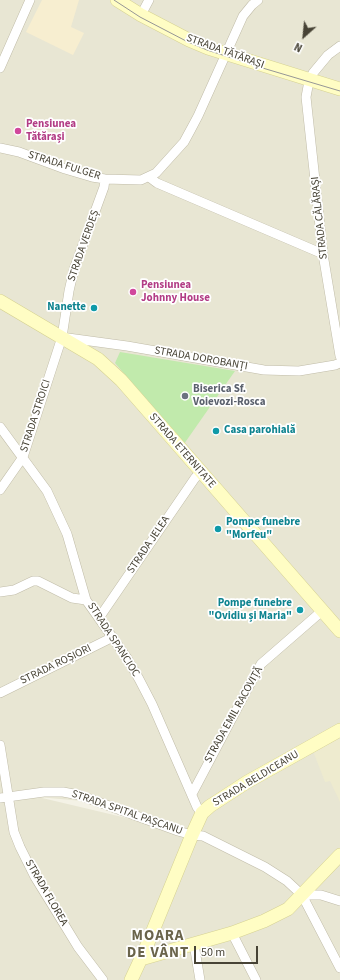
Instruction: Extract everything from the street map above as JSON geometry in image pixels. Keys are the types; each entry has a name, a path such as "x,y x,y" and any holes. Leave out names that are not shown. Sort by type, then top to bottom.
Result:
{"street":[{"path":"0,68 30,0"},
{"name":"STRADA TĂTĂRAȘI","path":"117,0 141,15 189,40 226,54 340,89"},
{"path":"141,15 149,0"},
{"path":"258,0 243,16 198,116 184,142 156,173 149,177 157,183 323,254"},
{"path":"309,80 321,62 340,46"},
{"name":"STRADA CĂLĂRAȘI","path":"309,80 306,98 323,254 340,356"},
{"name":"STRADA FULGER","path":"0,148 19,152 92,177 105,179 141,180 149,177"},
{"name":"STRADA VERDEȘ","path":"62,337 74,269 104,187 105,179"},
{"name":"STRADA ETERNITATE","path":"0,301 98,359 121,380 340,631"},
{"name":"STRADA DOROBANȚI","path":"62,337 127,346 264,370 299,371 340,363"},
{"name":"STRADA STROICI","path":"0,490 23,457 62,337"},
{"name":"STRADA SPANCIOC","path":"0,427 47,491 57,511 72,549 86,600 127,658 152,704 197,807 202,813"},
{"name":"STRADA JELEA","path":"99,618 200,472"},
{"path":"0,592 14,590 33,581 38,581 72,598 86,600"},
{"name":"STRADA EMIL RACOVIȚĂ","path":"192,794 258,669 322,611"},
{"name":"STRADA ROȘIORI","path":"0,693 113,637"},
{"name":"STRADA BELDICEANU","path":"131,980 202,813 210,806 247,782 340,730"},
{"name":"STRADA FLOREA","path":"0,745 4,798 14,832 35,877 78,946 103,980"},
{"name":"STRADA SPITAL PAȘCANU","path":"4,798 44,792 63,792 79,795 178,832 190,839 203,836 265,867 287,881 302,895 340,968"},
{"path":"141,959 232,934 288,910 340,855"},
{"path":"302,895 321,895 340,901"},
{"path":"232,934 256,980"},
{"path":"194,944 200,980"}],"shaded area":[{"path":"0,0 340,0 340,980 0,980","holes":["38,797 83,801 173,829"]},
{"path":"42,0 79,0 71,27 84,33 73,55 26,32"},
{"path":"340,737 340,802 330,781 325,782 313,751"}],"green space":[{"path":"120,352 235,371 184,444 115,363"}],"tram line":[{"path":"114,0 140,17 188,42 207,50 340,91"}],"place":[{"name":"Pensiunea Tătărași","path":"18,131"},
{"name":"Pensiunea Johnny House","path":"133,292"},
{"name":"Nanette","path":"94,308"},
{"name":"Biserica Sf. Voievozi-Rosca","path":"185,396"},
{"name":"Casa parohială","path":"216,431"},
{"name":"Pompe funebre \"Morfeu\"","path":"218,529"},
{"name":"Pompe funebre \"Ovidiu și Maria\"","path":"300,610"}],"district":[{"name":"MOARA DE VÂNT","path":"158,946"}]}
